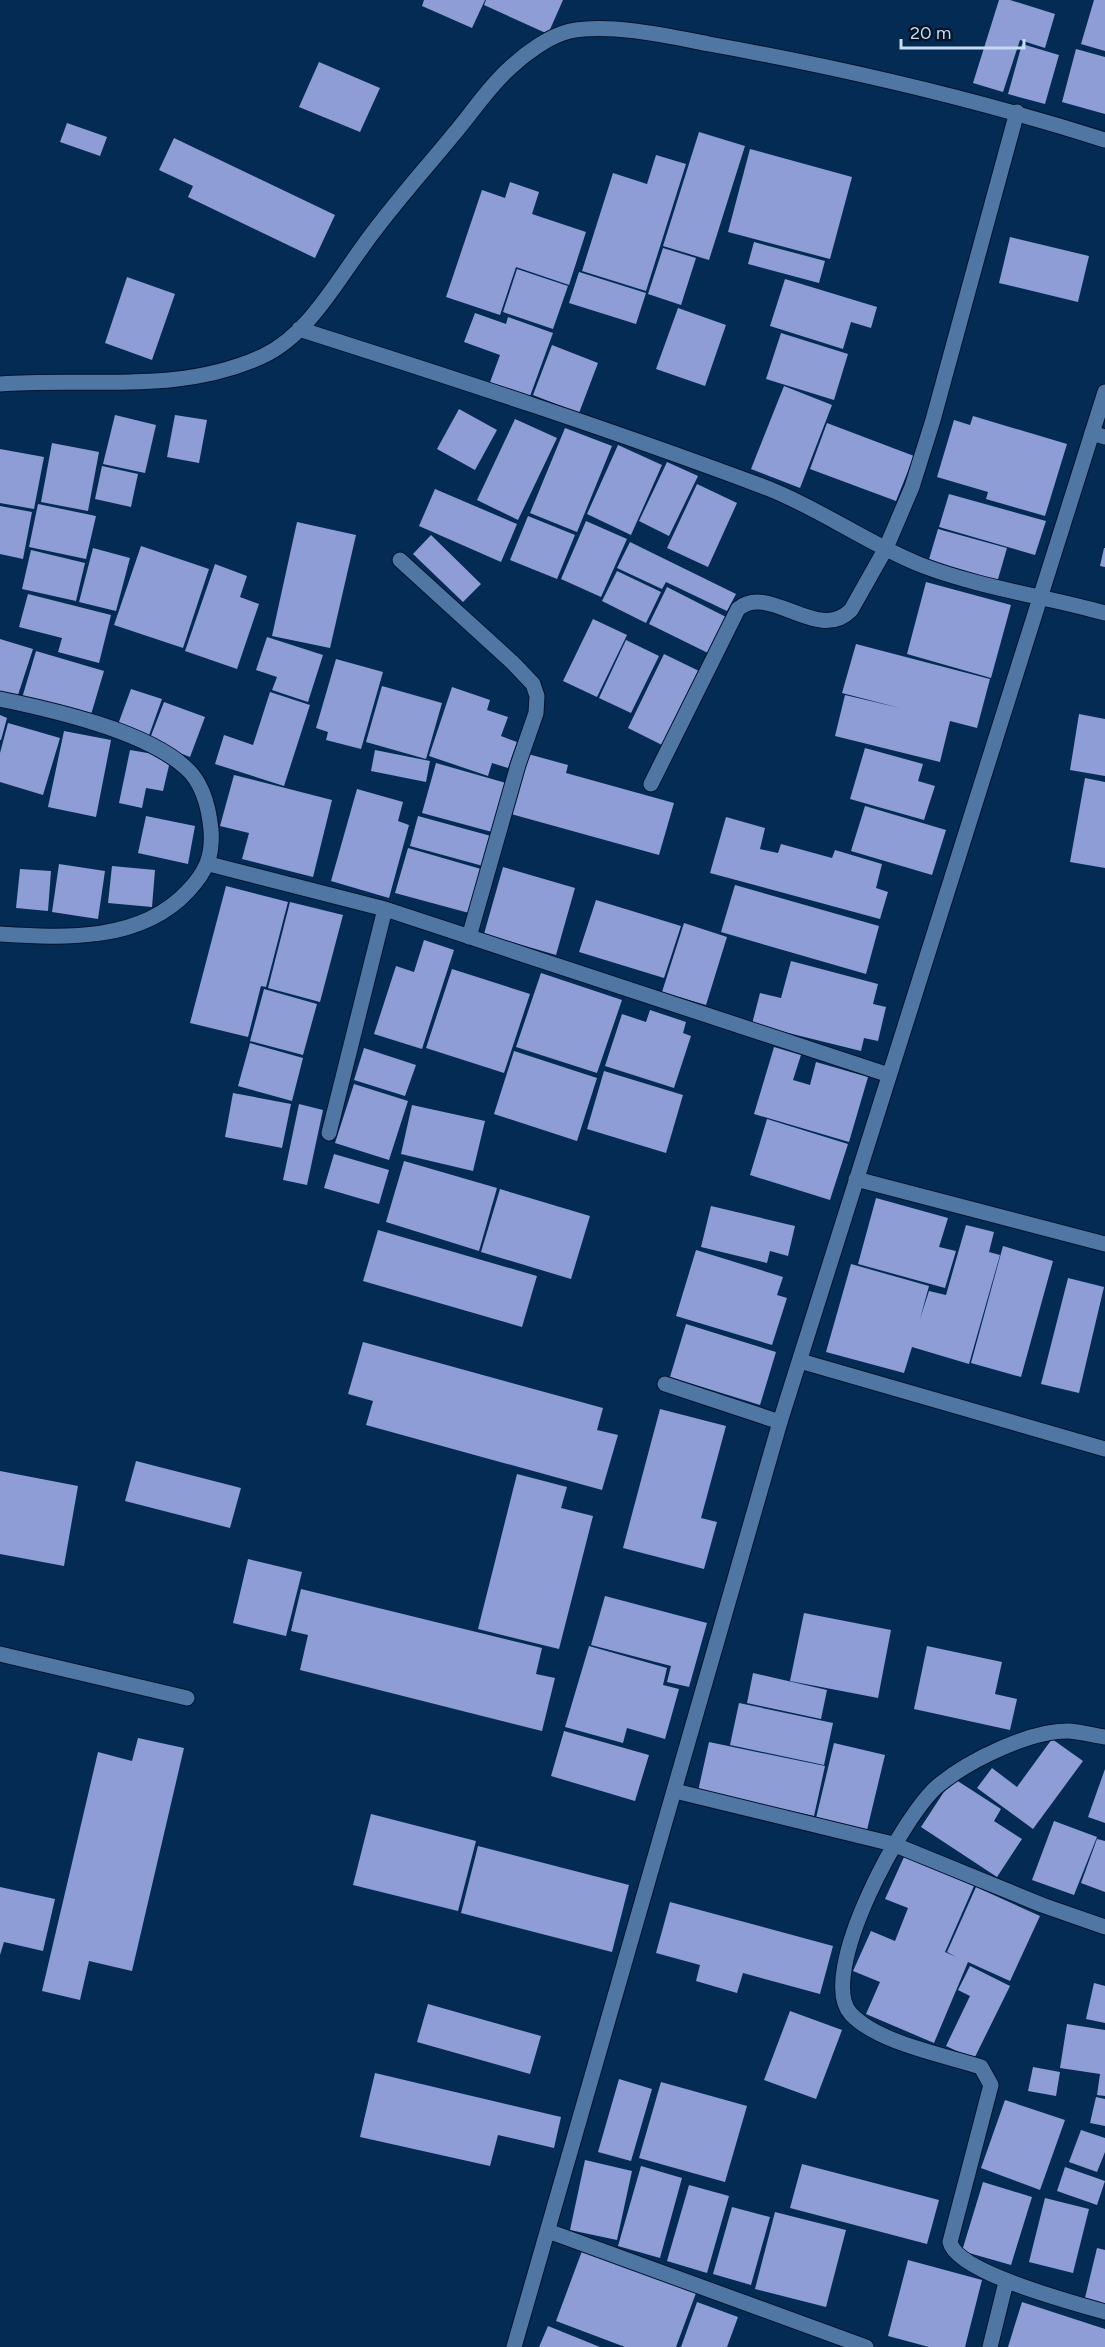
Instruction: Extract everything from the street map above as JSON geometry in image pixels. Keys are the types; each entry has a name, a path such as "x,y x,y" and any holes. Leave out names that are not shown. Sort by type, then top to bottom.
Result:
{"street":[{"path":"0,384 47,381 169,382 206,377 282,346 299,329 369,237 509,68 546,41 569,31 602,29 738,49 819,64 1017,112 1105,140"},
{"path":"651,783 738,609 749,603 757,602 824,621 842,619 851,610 886,548 912,487 933,420 1017,112"},
{"path":"299,329 595,426 768,489 819,511 919,564 955,577 994,589 1041,597 1105,613"},
{"path":"514,2347 780,1422 1041,597 1099,435 1105,392"},
{"path":"400,560 513,663 533,684 537,696 536,713 518,765 469,938"},
{"path":"0,699 89,721 165,752 188,769 197,782 209,815 212,843 209,864 174,906 151,920 118,930 76,935 0,934"},
{"path":"209,864 385,909 889,1075"},
{"path":"329,1133 385,909"},
{"path":"856,1179 1105,1244"},
{"path":"800,1361 1105,1449"},
{"path":"665,1384 780,1422"},
{"path":"0,1654 187,1698"},
{"path":"1105,1737 1068,1731 1025,1739 977,1761 940,1783 928,1795 893,1844 854,1932 841,1984 843,1998 850,2013 869,2028 894,2039 981,2067 987,2074 991,2085 951,2242 955,2252 1006,2282 1105,2312"},
{"path":"675,1791 893,1844 1042,1905 1105,1927"},
{"path":"548,2231 866,2347"},
{"path":"990,2347 1006,2282"}],"building":[{"path":"424,0 485,0 472,28 422,6"},
{"path":"486,0 563,0 548,34 484,5"},
{"path":"999,0 1010,0 1055,14 1045,48 1020,40 1003,92 973,83"},
{"path":"1094,0 1105,0 1105,51 1081,44"},
{"path":"1022,44 1059,55 1045,104 1008,94"},
{"path":"1076,49 1105,57 1105,114 1062,102"},
{"path":"319,62 380,88 360,132 299,107"},
{"path":"67,123 107,137 100,156 60,142"},
{"path":"699,132 745,146 709,260 663,246"},
{"path":"174,138 335,215 315,258 188,197 193,186 159,170"},
{"path":"750,149 852,177 830,259 728,232"},
{"path":"656,155 686,164 646,291 582,271 613,173 647,184"},
{"path":"510,182 539,192 532,214 586,232 569,285 516,267 500,315 446,297 482,190 505,198"},
{"path":"1010,237 1089,256 1078,302 999,283"},
{"path":"754,242 825,261 819,283 748,264"},
{"path":"663,248 696,258 681,305 648,294"},
{"path":"517,269 568,286 553,329 503,312"},
{"path":"579,272 646,293 636,324 569,303"},
{"path":"127,277 175,294 152,360 105,343"},
{"path":"785,279 877,307 871,328 851,322 843,349 770,326"},
{"path":"678,308 726,325 705,386 656,369"},
{"path":"475,313 506,324 508,317 553,333 529,399 489,385 500,355 464,342"},
{"path":"781,333 848,354 834,400 766,379"},
{"path":"552,345 598,363 579,413 533,395"},
{"path":"784,386 832,405 800,488 751,469"},
{"path":"459,409 497,430 475,470 437,449"},
{"path":"115,415 156,425 145,473 103,464"},
{"path":"175,415 207,420 199,463 167,457"},
{"path":"973,416 1067,444 1045,516 986,499 988,492 937,477 954,420 970,425"},
{"path":"515,419 557,438 518,520 477,500"},
{"path":"827,423 914,456 896,501 810,469"},
{"path":"565,428 612,446 577,532 530,513"},
{"path":"52,443 99,452 88,511 41,502"},
{"path":"618,445 662,465 631,535 587,514"},
{"path":"0,449 44,457 34,509 0,503"},
{"path":"667,462 698,476 669,536 639,521"},
{"path":"102,466 138,474 131,507 95,499"},
{"path":"697,484 737,503 708,567 667,548"},
{"path":"435,489 517,524 501,562 419,526"},
{"path":"949,494 1046,521 1035,555 939,527"},
{"path":"38,504 96,516 86,559 29,547"},
{"path":"0,506 32,512 23,559 0,554"},
{"path":"528,516 575,535 557,579 510,560"},
{"path":"586,521 627,539 601,597 561,579"},
{"path":"297,522 356,535 330,648 272,636"},
{"path":"938,529 1007,548 996,586 927,566"},
{"path":"431,535 481,584 463,602 413,554"},
{"path":"630,542 736,594 727,611 666,582 662,589 617,568"},
{"path":"141,546 209,569 183,648 114,625"},
{"path":"93,548 130,558 116,611 79,602"},
{"path":"1105,548 1105,567 1100,566"},
{"path":"31,550 85,563 76,601 22,589"},
{"path":"215,564 247,576 240,597 259,604 237,669 185,651"},
{"path":"617,571 661,592 646,623 602,601"},
{"path":"926,582 1011,605 991,678 907,654"},
{"path":"667,587 726,617 708,653 649,624"},
{"path":"28,594 111,615 99,663 58,652 62,638 19,627"},
{"path":"593,619 627,635 597,697 563,681"},
{"path":"267,637 323,655 308,702 272,690 277,677 256,670"},
{"path":"0,639 33,649 17,698 0,693"},
{"path":"626,640 659,656 631,713 599,698"},
{"path":"856,644 990,679 977,728 950,721 940,762 835,736 845,695 900,708 842,693"},
{"path":"36,651 104,671 90,718 22,698"},
{"path":"664,654 699,671 662,745 628,728"},
{"path":"336,659 383,672 361,749 326,740 328,732 316,728"},
{"path":"382,686 442,703 426,759 366,742"},
{"path":"452,687 490,700 487,710 508,717 501,736 517,742 508,768 492,763 488,776 429,756"},
{"path":"131,689 162,699 147,741 116,730"},
{"path":"270,692 310,705 284,786 215,764 224,735 253,745"},
{"path":"164,702 205,717 190,757 149,741"},
{"path":"1079,714 1105,719 1105,776 1070,770"},
{"path":"0,715 7,718 1,740 0,740"},
{"path":"8,723 60,738 43,795 0,782 0,753"},
{"path":"64,731 111,740 96,817 48,807"},
{"path":"865,748 923,764 918,781 935,786 924,820 850,799"},
{"path":"130,750 171,757 163,791 146,788 142,808 119,803"},
{"path":"375,750 430,761 426,782 371,771"},
{"path":"528,754 568,765 566,773 674,803 659,855 511,814"},
{"path":"436,763 506,783 492,832 422,813"},
{"path":"234,775 332,800 313,877 242,859 249,833 220,826"},
{"path":"1085,778 1105,782 1105,868 1070,862"},
{"path":"357,789 403,802 398,821 409,825 389,898 331,881"},
{"path":"865,806 946,830 932,875 851,851"},
{"path":"146,816 195,826 188,864 138,853"},
{"path":"418,816 491,836 483,866 410,846"},
{"path":"726,817 765,828 760,849 778,853 781,844 832,858 835,850 882,864 876,888 888,892 880,919 710,873"},
{"path":"408,848 481,869 469,913 395,893"},
{"path":"59,864 105,871 98,919 52,912"},
{"path":"112,866 155,870 152,907 108,903"},
{"path":"503,867 575,888 556,955 484,934"},
{"path":"20,869 51,871 48,911 16,908"},
{"path":"735,885 879,926 866,974 721,932"},
{"path":"226,886 288,902 266,987 261,986 248,1037 190,1023"},
{"path":"596,900 681,926 664,978 579,952"},
{"path":"290,902 343,915 320,1002 268,988"},
{"path":"684,923 727,937 706,1005 662,992"},
{"path":"424,940 454,950 422,1049 374,1034 396,966 414,972"},
{"path":"791,961 878,984 873,1004 886,1007 878,1041 864,1038 861,1051 752,1024 760,993 781,998"},
{"path":"452,969 530,994 504,1073 426,1048"},
{"path":"541,973 622,1000 597,1073 516,1047"},
{"path":"264,989 317,1004 303,1055 250,1041"},
{"path":"650,1010 686,1022 683,1033 691,1036 674,1088 605,1066 622,1014 646,1022"},
{"path":"250,1043 303,1058 292,1101 238,1086"},
{"path":"774,1047 801,1055 793,1080 810,1085 816,1062 868,1077 849,1142 754,1114"},
{"path":"364,1048 416,1065 405,1096 354,1080"},
{"path":"514,1051 597,1078 577,1141 494,1114"},
{"path":"604,1071 683,1095 666,1153 587,1129"},
{"path":"354,1084 408,1101 389,1160 335,1143"},
{"path":"233,1093 291,1104 282,1148 225,1137"},
{"path":"299,1104 323,1110 307,1185 283,1180"},
{"path":"412,1105 485,1121 473,1171 401,1154"},
{"path":"767,1119 848,1144 830,1200 750,1175"},
{"path":"334,1154 389,1170 379,1204 324,1188"},
{"path":"404,1161 497,1188 479,1251 386,1222"},
{"path":"500,1189 590,1216 571,1279 481,1252"},
{"path":"876,1198 948,1218 939,1247 956,1251 945,1288 858,1264"},
{"path":"711,1206 795,1226 788,1256 770,1251 767,1263 701,1247"},
{"path":"966,1225 994,1232 989,1252 1000,1255 969,1364 912,1347 904,1373 826,1352 851,1264 929,1286 920,1319 929,1291 946,1295"},
{"path":"378,1230 537,1276 522,1327 363,1281"},
{"path":"1003,1246 1053,1261 1021,1377 971,1363"},
{"path":"696,1250 783,1277 777,1295 787,1298 772,1345 676,1316"},
{"path":"1068,1278 1104,1287 1079,1393 1041,1384"},
{"path":"686,1324 776,1352 760,1405 670,1377"},
{"path":"363,1342 603,1408 597,1430 618,1435 602,1490 366,1425 373,1401 348,1394"},
{"path":"660,1409 726,1426 701,1518 717,1522 704,1569 623,1548"},
{"path":"136,1461 241,1488 230,1528 125,1501"},
{"path":"0,1471 78,1486 64,1566 0,1554"},
{"path":"517,1474 567,1487 561,1508 593,1516 559,1649 478,1629"},
{"path":"248,1559 302,1572 286,1636 233,1623"},
{"path":"301,1589 542,1648 536,1674 555,1678 542,1731 300,1670 308,1635 291,1631"},
{"path":"605,1596 707,1623 689,1687 667,1682 671,1666 591,1645"},
{"path":"804,1613 891,1630 878,1698 790,1681"},
{"path":"589,1646 667,1668 663,1685 679,1689 665,1739 627,1728 623,1743 565,1727"},
{"path":"927,1646 1002,1662 995,1694 1017,1699 1010,1730 914,1709"},
{"path":"753,1673 827,1690 821,1719 747,1703"},
{"path":"739,1703 833,1723 824,1765 730,1745"},
{"path":"564,1731 649,1755 635,1801 551,1776"},
{"path":"138,1738 184,1748 132,1971 89,1961 80,2000 42,1991 98,1752 132,1761"},
{"path":"1052,1739 1083,1761 1033,1829 977,1788 992,1768 1017,1787"},
{"path":"709,1742 825,1766 814,1816 698,1791"},
{"path":"834,1743 885,1755 867,1830 816,1818"},
{"path":"1105,1769 1105,1823 1088,1817"},
{"path":"953,1778 1001,1809 994,1821 1022,1839 997,1877 921,1827"},
{"path":"371,1814 476,1841 458,1911 353,1885"},
{"path":"1054,1821 1097,1837 1074,1895 1032,1880"},
{"path":"1097,1839 1105,1841 1105,1892 1081,1883"},
{"path":"478,1846 629,1885 612,1952 461,1913"},
{"path":"904,1857 974,1886 945,1952 956,1957 947,1952 976,1887 1040,1916 1010,1981 968,1962 934,2043 866,2014 880,1982 853,1971 871,1931 895,1941 908,1908 885,1899"},
{"path":"0,1887 55,1899 43,1951 4,1942 0,1955"},
{"path":"670,1902 833,1946 820,1994 743,1973 737,1993 696,1981 700,1965 656,1953"},
{"path":"970,1966 1010,1986 974,2059 946,2046 970,1996 958,1990"},
{"path":"1094,1983 1105,1986 1105,2023 1086,2019"},
{"path":"428,2004 541,2036 530,2074 417,2042"},
{"path":"790,2011 842,2030 816,2099 764,2080"},
{"path":"1067,2024 1105,2030 1105,2096 1097,2095 1100,2074 1060,2068"},
{"path":"1033,2067 1060,2072 1056,2096 1028,2091"},
{"path":"375,2073 561,2117 554,2148 498,2135 490,2166 360,2137"},
{"path":"619,2079 652,2089 631,2161 598,2152"},
{"path":"661,2082 747,2106 725,2182 639,2158"},
{"path":"1096,2097 1105,2099 1105,2126 1090,2123"},
{"path":"1005,2100 1065,2120 1040,2190 981,2168"},
{"path":"1081,2130 1105,2138 1105,2152 1097,2172 1069,2162"},
{"path":"585,2160 632,2171 617,2240 570,2230"},
{"path":"802,2164 939,2200 927,2244 790,2208"},
{"path":"641,2166 682,2178 660,2258 618,2246"},
{"path":"1065,2167 1105,2181 1097,2205 1057,2191"},
{"path":"983,2182 1032,2197 1011,2265 962,2251"},
{"path":"689,2185 729,2196 707,2273 667,2261"},
{"path":"1045,2198 1089,2209 1073,2273 1029,2262"},
{"path":"732,2207 770,2217 751,2285 713,2274"},
{"path":"775,2212 846,2230 826,2307 755,2289"},
{"path":"1097,2248 1105,2250 1105,2307 1084,2302"},
{"path":"582,2251 696,2293 676,2347 625,2347 556,2321"},
{"path":"908,2260 982,2280 965,2347 929,2347 888,2336"},
{"path":"697,2302 738,2317 727,2347 681,2347"},
{"path":"1022,2302 1105,2329 1105,2347 1008,2347"},
{"path":"548,2326 600,2347 539,2347"}]}
